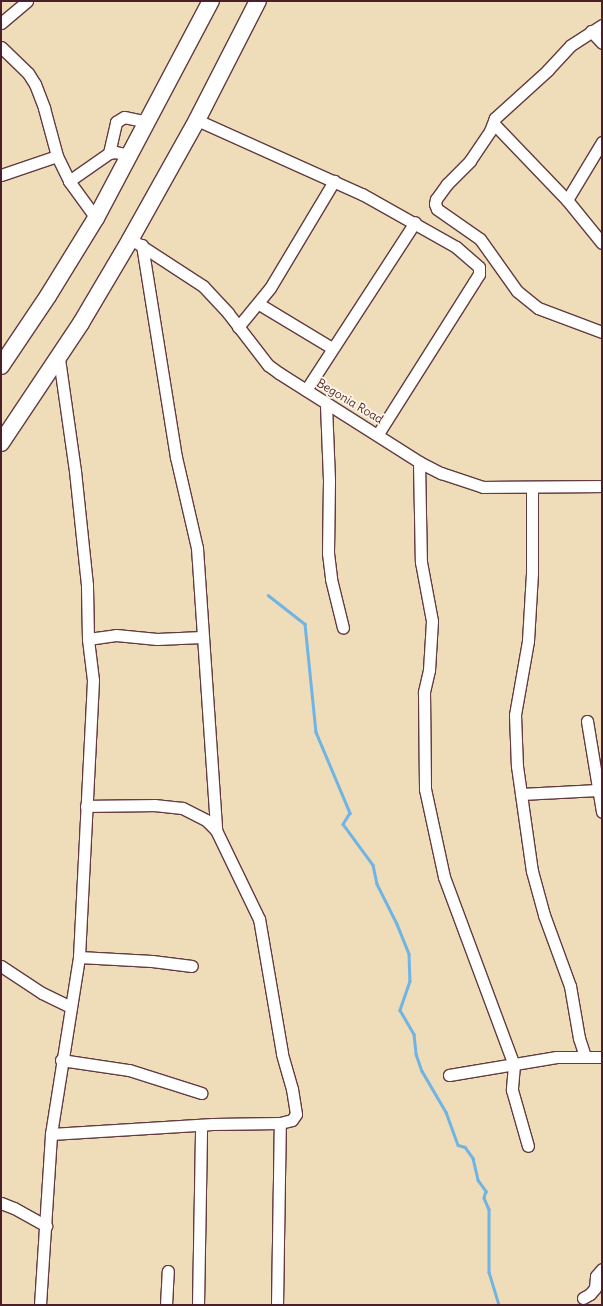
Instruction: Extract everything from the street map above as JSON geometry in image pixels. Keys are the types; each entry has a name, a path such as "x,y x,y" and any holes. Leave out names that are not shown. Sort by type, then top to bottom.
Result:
{"highway":[{"path":"1,366 48,296 96,218 210,1"},
{"path":"1,443 136,242 196,120 258,1"}],"street":[{"path":"1,23 27,1"},
{"path":"602,25 570,46 548,70 495,118 494,124 470,161 436,199 437,209 480,239 517,291 538,308 602,332"},
{"path":"591,31 602,43"},
{"path":"1,47 28,74 35,84 44,108 57,156 69,181 96,218"},
{"path":"110,153 116,122 124,117 148,122"},
{"path":"196,120 334,181 415,222 456,247 479,266 479,274 378,434"},
{"path":"494,124 567,200 602,243"},
{"path":"567,200 602,143"},
{"path":"69,181 110,153 115,152 129,155"},
{"path":"1,175 57,156"},
{"path":"238,327 260,304 334,181"},
{"path":"306,390 415,222"},
{"path":"136,242 174,448 197,548 216,830"},
{"name":"Begonia Road","path":"136,242 202,286 268,365 326,405 378,434 419,462 442,474 483,488 602,486"},
{"path":"260,304 332,348"},
{"path":"40,1305 51,1134 61,1060 79,957 92,680 88,639 87,585 66,399 59,359"},
{"path":"326,405 329,481 328,553 331,579 342,628"},
{"path":"419,462 421,562 432,621 429,670 424,692 425,789 444,877 514,1065 512,1090 528,1146"},
{"path":"532,487 532,573 528,641 515,715 521,794 532,871 544,915 570,986 579,1038 585,1056"},
{"path":"88,639 116,636 156,639 202,637"},
{"path":"587,721 602,812"},
{"path":"521,794 598,790"},
{"path":"51,1134 201,1125 280,1123 292,1120 296,1114 292,1089 282,1053 259,919 216,830 206,820 182,808 154,805 86,806"},
{"path":"79,957 152,961 192,966"},
{"path":"2,967 42,993 71,1007"},
{"path":"449,1075 556,1057 602,1057"},
{"path":"61,1060 129,1070 201,1094"},
{"path":"277,1305 280,1123"},
{"path":"198,1305 201,1125"},
{"path":"1,1204 14,1208 46,1226"},
{"path":"583,1298 590,1294 594,1288 596,1276 602,1269"},
{"path":"166,1305 168,1271"}],"waterway":[{"path":"268,595 305,624 316,732 350,813 343,824 373,865 377,884 397,924 409,954 410,981 400,1010 414,1034 416,1054 422,1071 446,1112 458,1145 465,1147 473,1158 478,1180 486,1191 484,1198 489,1209 489,1272 499,1305"}]}
